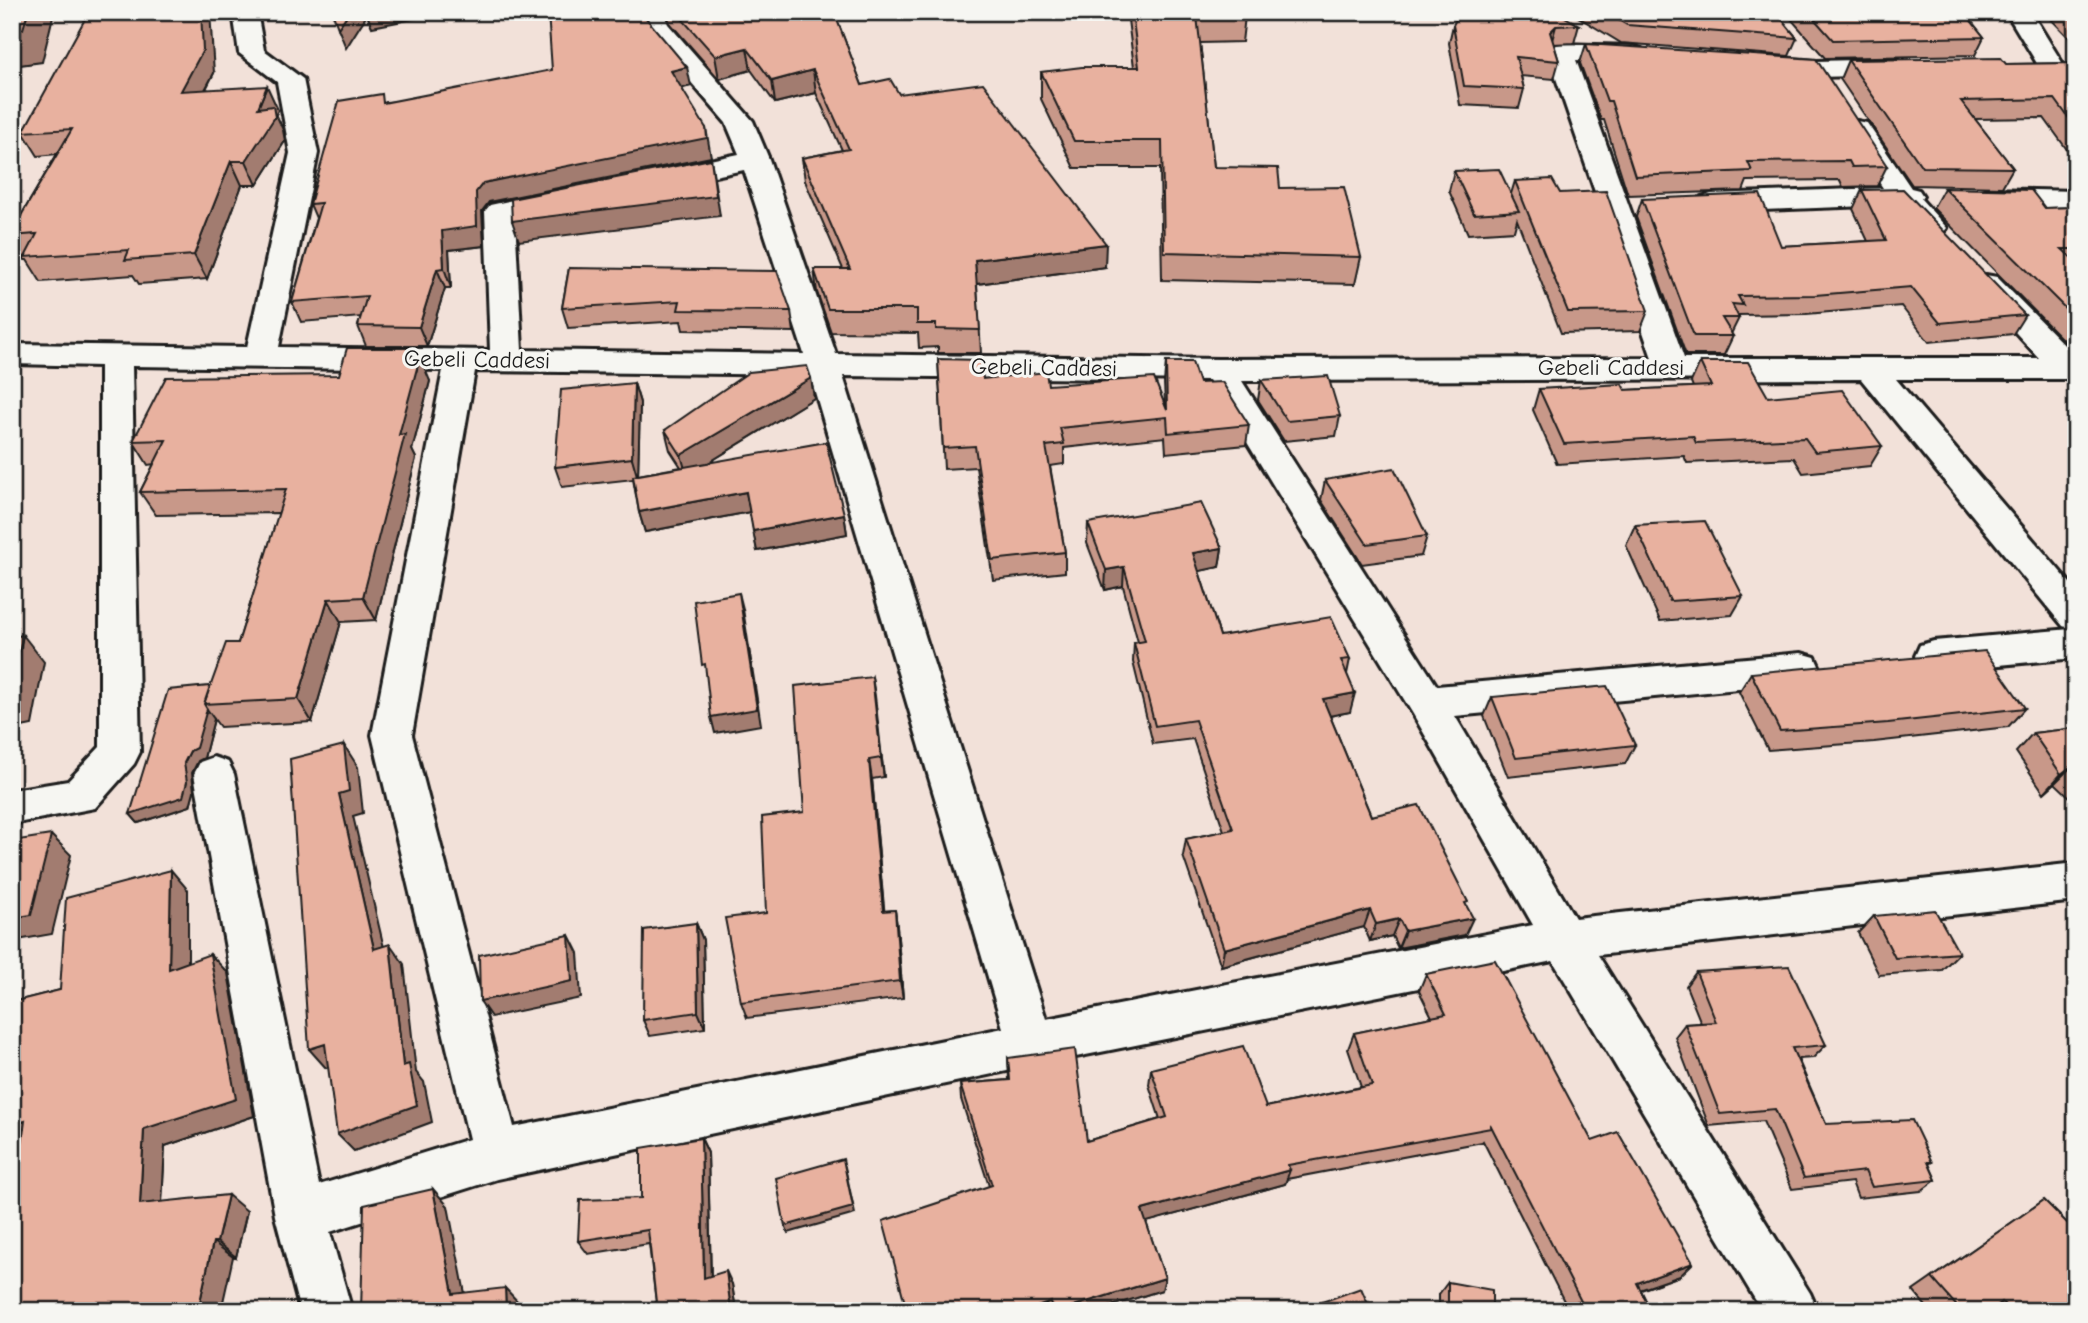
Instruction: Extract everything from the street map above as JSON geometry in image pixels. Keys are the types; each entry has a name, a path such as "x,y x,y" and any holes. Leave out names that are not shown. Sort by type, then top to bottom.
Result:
{"street":[{"path":"650,12 657,27 739,121 755,159 823,364 1031,1044"},
{"path":"2018,12 2063,64"},
{"path":"253,16 252,53 290,79 304,153 261,356"},
{"path":"1569,25 1614,53"},
{"path":"1793,40 1830,88 1902,196 2071,368"},
{"path":"1655,56 1560,52 1628,206 1671,367"},
{"path":"1750,63 1830,88 1913,67"},
{"path":"2023,64 2063,64"},
{"path":"634,184 755,159"},
{"path":"506,359 500,211 594,192"},
{"path":"1682,204 1902,196 2076,200"},
{"name":"Gebeli Caddesi","path":"12,354 1219,370 2071,368"},
{"path":"12,807 80,796 120,752 116,355"},
{"path":"461,359 392,735 497,1154"},
{"path":"1868,368 2076,616"},
{"path":"1219,370 1427,704 1564,939 1792,1311"},
{"path":"1896,659 2076,643"},
{"path":"1427,704 1841,665"},
{"path":"214,774 300,1216 326,1311"},
{"path":"300,1216 497,1154 1031,1044 1564,939 2076,882"}],"building":[{"path":"12,12 28,12 23,29 12,30"},
{"path":"122,12 201,12 203,50 181,91 267,86 258,108 273,106 275,117 246,161 231,161 194,255 125,260 129,250 25,257 37,234 12,236 12,231 72,129 23,132 85,19"},
{"path":"332,12 349,12 338,28"},
{"path":"548,12 641,12 687,67 671,71 706,128 707,138 483,183 476,192 477,226 442,231 444,268 437,269 419,327 358,326 367,296 292,302 321,203 310,204 339,101 382,94 383,103 552,70"},
{"path":"676,12 834,12 862,85 890,79 899,94 983,83 1106,244 975,260 980,330 936,329 936,324 917,324 917,309 828,309 814,269 850,269 802,158 849,149 813,70 772,81 747,48 715,56"},
{"path":"1132,12 1244,12 1245,16 1197,16 1214,167 1278,168 1280,188 1344,187 1361,257 1164,252 1162,141 1074,141 1041,72 1082,67 1139,67"},
{"path":"1460,12 1556,12 1579,25 1556,26 1550,32 1559,61 1516,57 1524,89 1464,86 1453,25"},
{"path":"1605,12 1776,12 1797,38 1627,25"},
{"path":"1808,12 1964,12 1984,37 1833,40"},
{"path":"1586,44 1816,59 1887,166 1852,167 1849,161 1748,162 1752,171 1635,176 1611,101 1607,101"},
{"path":"2001,58 2006,64 2076,63 2076,128 2055,99 1961,101 2013,168 1922,167 1848,60"},
{"path":"711,159 716,196 512,221 511,199"},
{"path":"1499,169 1519,211 1474,214 1454,171"},
{"path":"1552,179 1560,193 1606,191 1648,311 1568,312 1515,181"},
{"path":"1944,188 2031,190 2045,208 2076,207 2076,249 2062,249 2076,262 2076,319"},
{"path":"1903,189 2025,315 1940,323 1911,287 1815,295 1738,296 1743,305 1732,304 1739,318 1722,318 1733,336 1694,336 1642,199 1760,194 1781,246 1886,240 1862,190"},
{"path":"569,268 777,271 791,311 678,310 680,301 562,308"},
{"path":"347,348 409,348 406,358 420,357 399,435 405,434 363,597 328,599 298,699 204,704 226,643 238,643 286,489 140,492 166,440 133,441 166,377 339,375"},
{"path":"938,359 981,360 983,379 1046,372 1048,385 1154,378 1167,410 1166,362 1192,362 1199,383 1222,382 1249,425 1168,433 1167,417 1060,428 1064,444 1046,446 1065,552 992,560 975,446 943,448"},
{"path":"1700,362 1748,362 1768,397 1842,390 1882,446 1815,452 1805,438 1696,443 1693,436 1564,444 1539,389 1622,384 1625,390 1711,386"},
{"path":"807,366 811,378 681,455 665,430 749,372"},
{"path":"1328,376 1340,416 1287,421 1261,380"},
{"path":"634,383 632,458 555,467 561,390"},
{"path":"826,442 844,514 753,531 746,492 639,512 633,476"},
{"path":"1394,468 1427,536 1367,544 1325,480"},
{"path":"1201,503 1222,548 1193,553 1220,636 1331,617 1350,659 1341,660 1355,693 1323,699 1371,816 1419,805 1468,902 1465,903 1473,918 1405,931 1399,919 1376,924 1370,910 1224,949 1186,839 1233,829 1195,720 1155,726 1134,643 1145,641 1124,567 1106,570 1088,523"},
{"path":"1705,521 1743,596 1670,601 1635,525"},
{"path":"739,593 757,709 711,717 694,601"},
{"path":"23,635 12,683 12,637"},
{"path":"1985,651 2025,708 1888,723 1780,731 1751,673"},
{"path":"872,677 881,758 869,760 883,911 895,910 900,981 741,1002 725,918 766,913 762,817 804,812 795,686"},
{"path":"210,686 204,704 207,709 196,748 190,751 184,763 187,782 183,797 130,814 168,690"},
{"path":"1607,686 1635,745 1516,758 1492,697"},
{"path":"2076,728 2076,767 2073,765 2061,774 2033,733"},
{"path":"344,745 349,791 339,794 374,949 390,944 403,1066 409,1064 417,1105 337,1134 325,1044 309,1049 290,759"},
{"path":"51,835 31,915 12,918 12,841"},
{"path":"171,870 169,969 210,954 236,1099 144,1129 140,1204 228,1195 217,1242 213,1242 198,1311 12,1311 12,1217 25,1121 12,1125 12,1002 60,990 66,898"},
{"path":"1935,910 1959,953 1895,958 1874,916"},
{"path":"696,923 698,1012 643,1020 644,930"},
{"path":"569,935 572,981 480,1001 479,955"},
{"path":"1495,960 1592,1141 1618,1132 1693,1263 1637,1283 1651,1311 1586,1311 1490,1124 1491,1128 1288,1165 1290,1170 1142,1210 1165,1278 1057,1311 1053,1311 1051,1302 1025,1311 907,1311 883,1221 992,1185 960,1084 1010,1080 1008,1058 1075,1049 1087,1141 1167,1117 1151,1069 1243,1046 1266,1107 1372,1085 1354,1033 1446,1014 1426,974"},
{"path":"1789,966 1826,1045 1792,1048 1826,1124 1912,1120 1932,1162 1928,1162 1936,1180 1872,1187 1865,1171 1804,1178 1775,1109 1720,1114 1685,1024 1716,1022 1696,972"},
{"path":"701,1138 704,1278 726,1271 731,1311 657,1311 648,1230 578,1241 580,1200 641,1198 641,1148"},
{"path":"843,1159 853,1207 785,1226 776,1178"},
{"path":"433,1189 453,1294 505,1288 506,1311 361,1311 364,1205"},
{"path":"2044,1200 2067,1223 2076,1217 2076,1311 2011,1311 2002,1302 1990,1311 1961,1311 1932,1278"},
{"path":"1448,1282 1492,1290 1492,1311 1448,1311"},
{"path":"1361,1288 1371,1311 1297,1311"}]}
